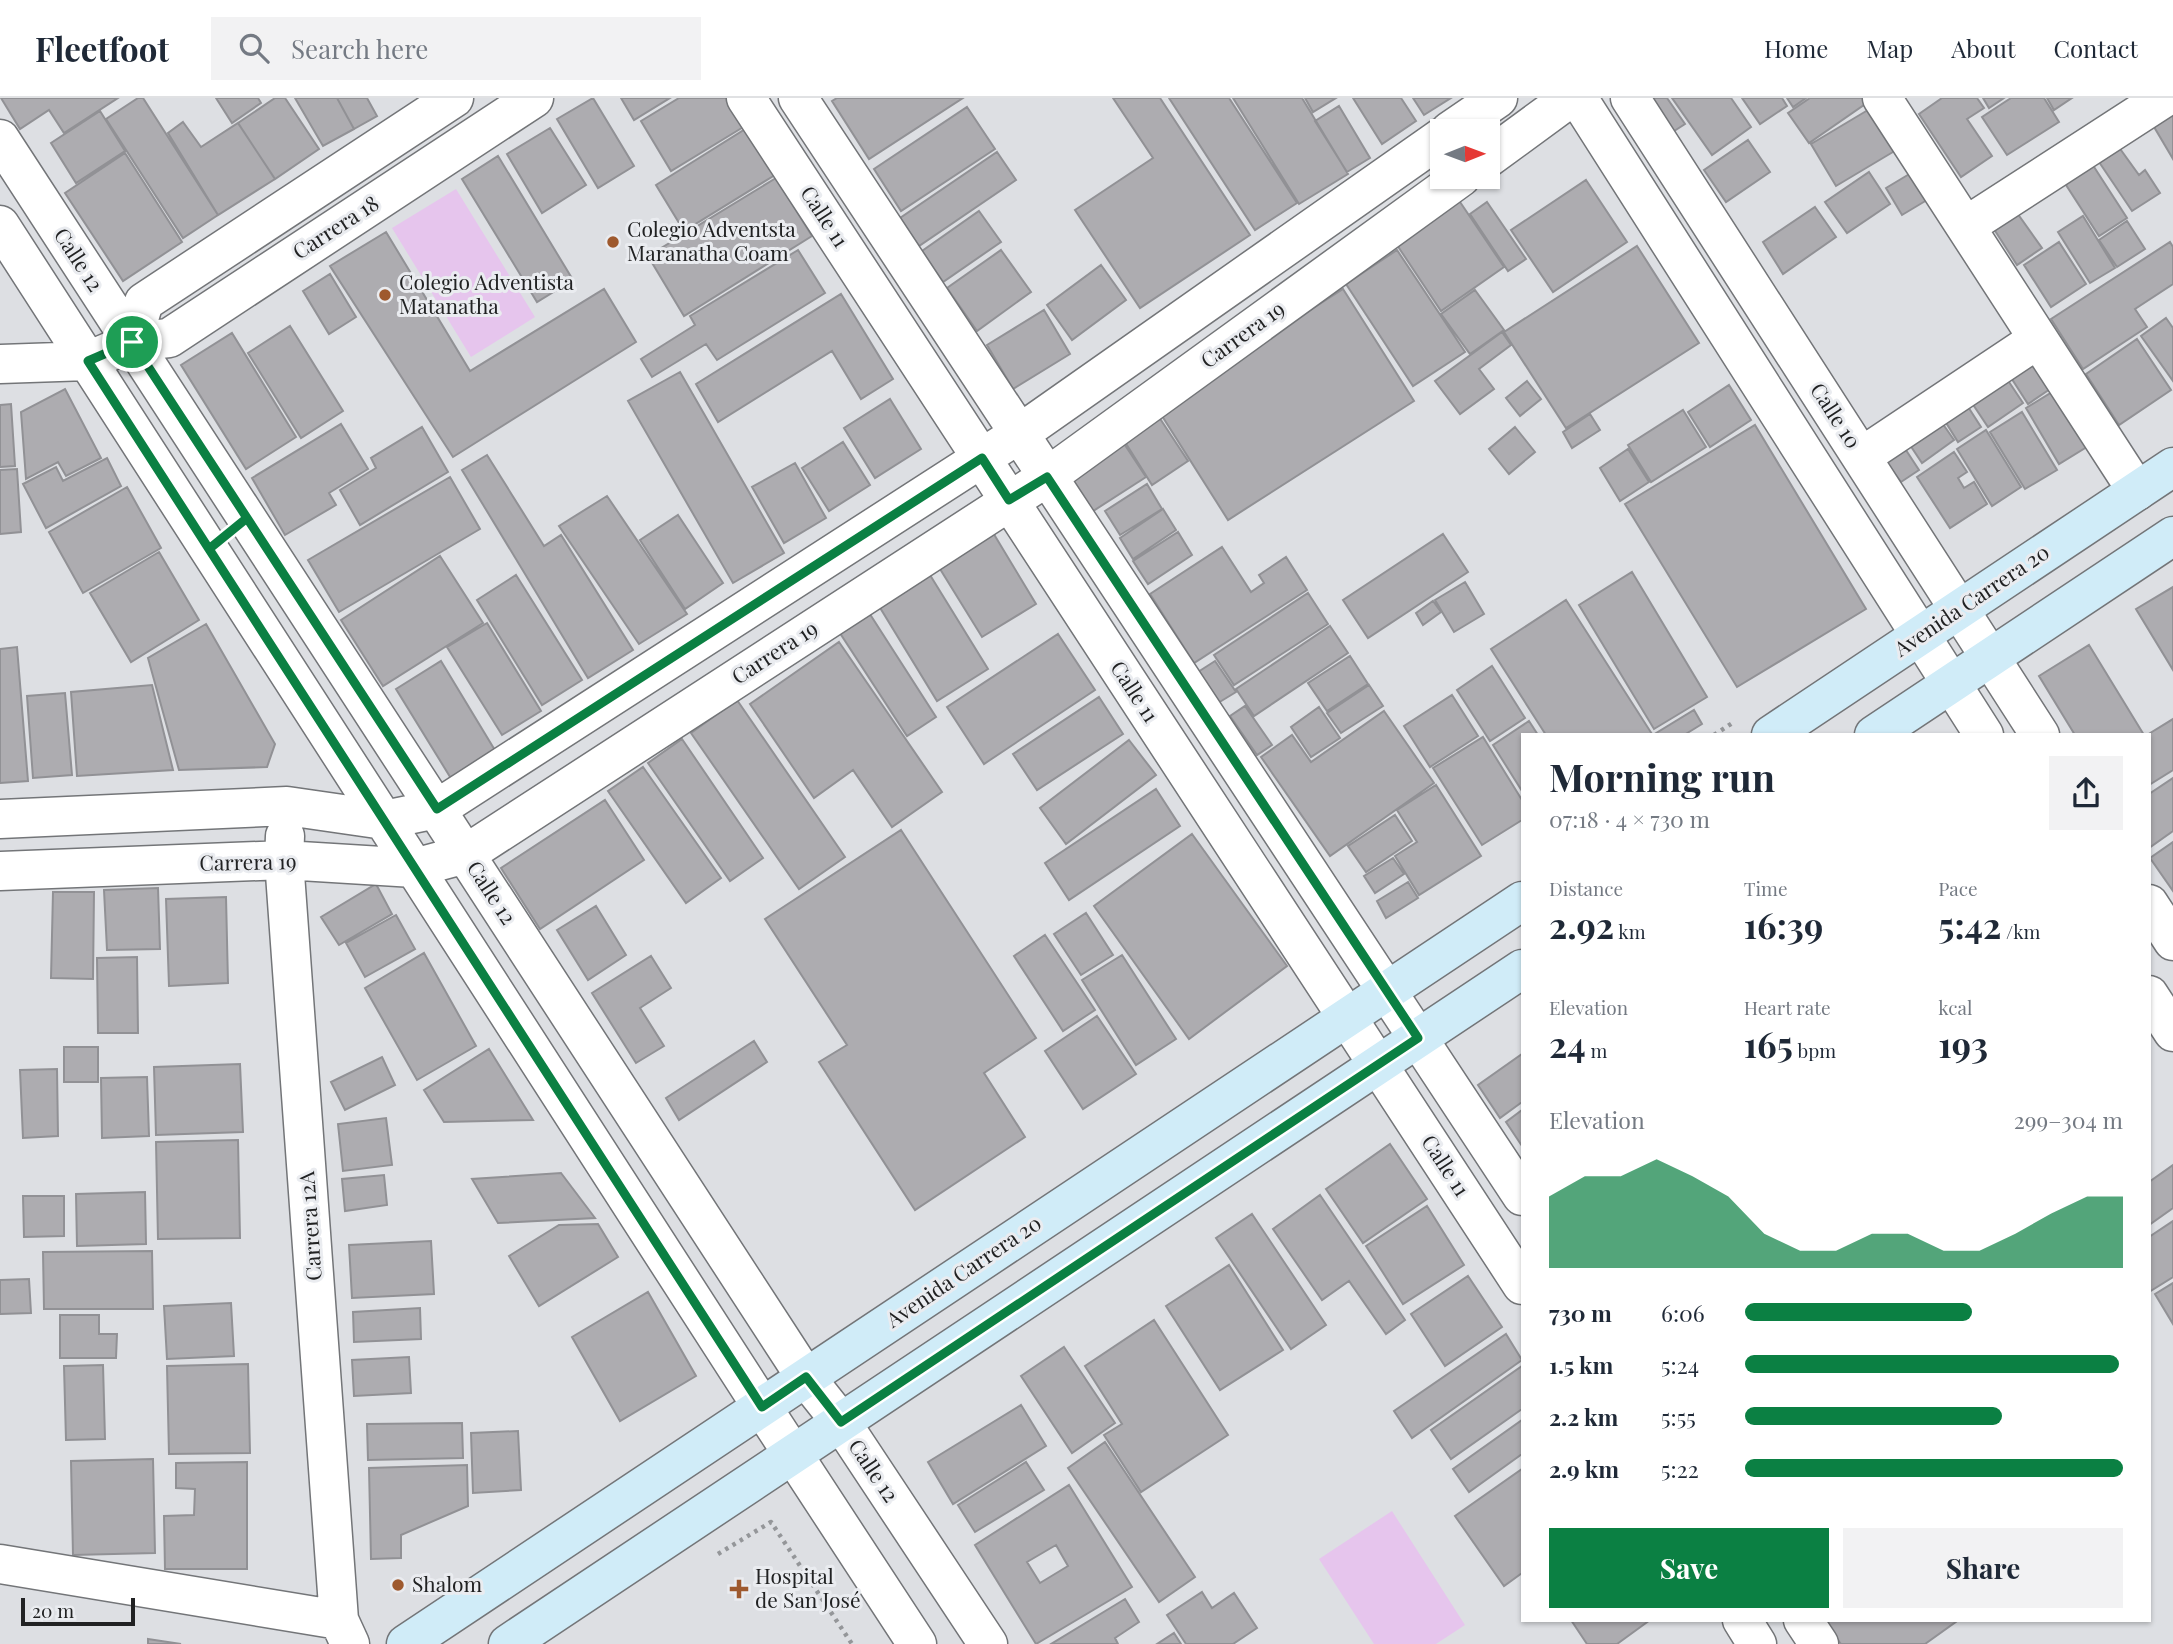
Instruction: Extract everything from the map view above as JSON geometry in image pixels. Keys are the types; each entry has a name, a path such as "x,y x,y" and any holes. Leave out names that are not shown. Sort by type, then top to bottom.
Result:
{"main road":[{"name":"Avenida Carrera 20","path":"1774,733 2173,467"},
{"path":"1877,733 2173,536"},
{"name":"Avenida Carrera 20","path":"406,1644 1521,902"},
{"path":"508,1644 1521,970"}],"street":[{"name":"Carrera 18","path":"132,342 144,302 454,98"},
{"name":"Carrera 18","path":"0,364 88,361 132,342 169,338 534,98"},
{"name":"Calle 11","path":"746,98 1521,1283"},
{"name":"Calle 11","path":"798,98 1521,1194"},
{"path":"1467,119 1498,98"},
{"path":"1500,149 1570,98"},
{"path":"1578,98 1983,733"},
{"name":"Calle 10","path":"1630,98 2039,733"},
{"path":"1882,98 2137,491"},
{"path":"1966,226 2164,98"},
{"name":"Calle 12","path":"0,139 806,1377 841,1422 988,1644"},
{"path":"0,819 287,806 384,820 437,809 1020,434 1430,145"},
{"name":"Carrera 19","path":"0,872 284,860 414,868 466,854 1047,477 1444,189"},
{"path":"0,225 762,1407 795,1453 809,1481 917,1644"},
{"path":"1861,457 2038,339"},
{"path":"209,549 247,518"},
{"name":"Carrera 12A","path":"287,806 284,860 345,1632"},
{"path":"2151,907 2173,941"},
{"path":"2151,998 2173,1032"},
{"path":"0,1564 345,1632"},
{"path":"1743,1622 1757,1644"},
{"path":"1804,1622 1819,1644"}],"path":[{"path":"771,1522 852,1644"}],"shaded area":[{"path":"456,189 535,317 471,357 392,228"},
{"path":"1392,1511 1465,1625 1436,1644 1374,1644 1319,1559"}],"building":[{"path":"1,98 118,98 64,133 49,110 20,129"},
{"path":"138,98 143,98 218,215 183,238 106,119"},
{"path":"216,98 258,98 261,103 232,123"},
{"path":"275,98 285,98 319,149 275,179 238,123"},
{"path":"295,98 337,98 354,129 323,146"},
{"path":"337,98 367,98 377,116 354,129"},
{"path":"593,98 634,166 598,188 557,119"},
{"path":"621,98 670,98 634,120"},
{"path":"679,98 728,98 745,126 671,171 641,121"},
{"path":"837,98 963,98 869,159 832,101"},
{"path":"1113,98 1160,98 1250,235 1140,308 1075,210 1153,158"},
{"path":"1169,98 1229,98 1297,203 1255,230"},
{"path":"1233,98 1302,98 1348,174 1299,204"},
{"path":"1305,98 1336,98 1313,112"},
{"path":"1353,98 1401,98 1416,121 1382,144"},
{"path":"1413,98 1451,98 1424,115"},
{"path":"1654,98 1667,98 1685,124 1668,135 1647,104"},
{"path":"1672,98 1731,98 1751,127 1712,155"},
{"path":"1742,98 1782,98 1787,106 1760,124"},
{"path":"1787,98 1806,98 1793,107"},
{"path":"1810,98 1874,98 1809,143 1788,113"},
{"path":"1942,98 1977,98 1984,108 1967,119 1992,156 1961,177 1919,114"},
{"path":"1983,98 2004,98 1989,108"},
{"path":"2011,98 2044,98 2059,122 2007,155 1982,117"},
{"path":"2047,98 2072,98 2054,110"},
{"path":"2173,99 2173,159 2147,115"},
{"path":"1883,101 1908,143 1836,186 1811,144"},
{"path":"1339,106 1370,158 1347,172 1315,121"},
{"path":"967,107 995,149 901,211 874,169"},
{"path":"100,111 125,151 76,183 51,143"},
{"path":"183,122 201,147 238,123 275,179 218,215 168,133"},
{"path":"550,128 586,185 542,213 507,154"},
{"path":"747,128 775,175 684,231 656,185"},
{"path":"2113,139 2139,175 2145,170 2160,193 2132,211 2093,153"},
{"path":"1748,140 1770,172 1726,202 1704,170"},
{"path":"997,152 1016,180 919,246 900,218"},
{"path":"125,153 182,242 123,281 65,193"},
{"path":"2085,153 2127,218 2099,236 2057,171"},
{"path":"498,156 573,280 537,302 462,179"},
{"path":"1869,172 1890,204 1847,233 1825,202"},
{"path":"1911,173 1927,200 1902,215 1886,188"},
{"path":"776,178 812,236 684,316 648,256"},
{"path":"1586,180 1627,242 1553,292 1511,230"},
{"path":"1458,199 1504,267 1441,311 1395,242"},
{"path":"1487,202 1526,259 1508,271 1470,214"},
{"path":"1815,207 1836,237 1783,274 1763,242"},
{"path":"2015,210 2042,248 2017,265 1992,226"},
{"path":"979,211 1001,242 943,282 922,251"},
{"path":"2083,216 2115,268 2090,283 2058,232"},
{"path":"2127,221 2145,249 2117,267 2099,240"},
{"path":"386,232 470,371 604,289 636,342 453,457 330,266"},
{"path":"2059,242 2086,284 2051,307 2024,265"},
{"path":"2170,242 2173,247 2173,284 2135,309 2147,327 2083,369 2051,319"},
{"path":"1637,246 1699,343 1566,428 1504,332"},
{"path":"798,250 825,293 717,360 706,344 652,377 641,359 695,325 690,316"},
{"path":"1001,250 1031,292 977,331 947,288"},
{"path":"1397,250 1465,352 1413,386 1346,284"},
{"path":"1101,265 1126,300 1072,340 1047,305"},
{"path":"330,274 356,317 329,334 303,291"},
{"path":"1343,289 1414,401 1228,520 1157,408"},
{"path":"1475,290 1504,330 1470,354 1441,314"},
{"path":"841,294 893,379 861,399 832,351 718,422 696,384"},
{"path":"1044,310 1070,354 1013,389 987,345"},
{"path":"2166,318 2173,328 2173,381 2141,336"},
{"path":"290,326 343,411 301,438 248,353"},
{"path":"1502,332 1511,345 1479,369 1494,389 1460,414 1435,381"},
{"path":"232,333 296,437 246,469 181,365"},
{"path":"2137,339 2171,390 2119,425 2086,374"},
{"path":"2035,360 2053,387 2028,404 2010,376"},
{"path":"680,372 784,553 733,583 628,401"},
{"path":"2005,376 2023,403 1988,427 1970,400"},
{"path":"1527,381 1541,399 1520,416 1506,398"},
{"path":"1729,385 1751,420 1710,447 1688,412"},
{"path":"2062,386 2095,442 2059,464 2026,408"},
{"path":"65,389 101,458 66,476 58,462 26,479 21,412"},
{"path":"890,399 921,449 875,478 844,428"},
{"path":"1963,399 1981,427 1958,442 1940,413"},
{"path":"11,404 15,466 0,467 0,405"},
{"path":"1683,410 1706,447 1651,482 1628,445"},
{"path":"1155,411 1188,461 1152,485 1120,434"},
{"path":"2022,412 2057,470 2025,489 1990,432"},
{"path":"1590,414 1600,430 1572,448 1563,432"},
{"path":"1938,417 1954,440 1922,463 1906,439"},
{"path":"341,424 368,469 329,493 336,505 285,535 252,478"},
{"path":"1755,425 1866,609 1737,687 1625,504"},
{"path":"422,427 448,472 360,525 340,490 376,468 371,458"},
{"path":"1515,427 1535,452 1509,474 1489,449"},
{"path":"1986,430 2021,487 1992,506 1957,449"},
{"path":"1119,436 1146,477 1087,515 1060,473"},
{"path":"1900,441 1919,470 1901,482 1881,455"},
{"path":"843,442 870,485 829,511 802,468"},
{"path":"1628,449 1649,482 1620,501 1600,468"},
{"path":"1954,452 1967,472 1958,478 1964,488 1974,482 1987,504 1950,528 1917,477"},
{"path":"487,455 544,546 561,535 633,650 588,678 462,470"},
{"path":"107,458 121,486 46,528 23,484 56,467 63,481"},
{"path":"795,463 826,518 784,543 752,487"},
{"path":"17,469 21,532 0,534 0,470"},
{"path":"450,477 480,529 339,612 308,560"},
{"path":"1147,484 1162,509 1120,535 1105,511"},
{"path":"127,487 161,548 83,593 49,532"},
{"path":"607,496 687,614 639,644 559,526"},
{"path":"1163,509 1176,530 1133,559 1120,538"},
{"path":"678,515 723,583 685,609 640,540"},
{"path":"992,531 1036,604 982,637 937,564"},
{"path":"1178,532 1192,555 1148,584 1133,561"},
{"path":"1443,534 1468,572 1368,638 1343,600"},
{"path":"1222,547 1251,592 1264,583 1259,575 1286,557 1307,590 1194,663 1150,594"},
{"path":"159,552 199,620 131,662 90,593"},
{"path":"440,556 483,623 383,686 341,620"},
{"path":"1632,572 1707,697 1654,729 1579,605"},
{"path":"516,575 582,680 542,705 477,600"},
{"path":"930,575 988,669 937,701 879,606"},
{"path":"1465,582 1484,614 1454,632 1435,600"},
{"path":"2173,587 2173,670 2136,609"},
{"path":"1308,593 1328,624 1234,685 1214,655"},
{"path":"1566,600 1651,733 1545,733 1491,649"},
{"path":"1433,601 1441,612 1423,625 1416,613"},
{"path":"866,608 936,717 907,736 836,627"},
{"path":"487,623 541,711 502,735 447,647"},
{"path":"206,624 275,744 267,767 179,770 148,658"},
{"path":"1330,626 1348,653 1254,716 1236,689"},
{"path":"1058,634 1095,690 984,764 947,707"},
{"path":"839,642 942,792 892,827 853,770 814,798 750,704"},
{"path":"2089,645 2143,733 2074,733 2039,676"},
{"path":"17,647 28,781 0,783 0,649"},
{"path":"1350,656 1368,684 1327,711 1308,683"},
{"path":"441,661 496,752 452,780 396,689"},
{"path":"1215,661 1236,692 1218,703 1198,672"},
{"path":"1492,666 1525,718 1490,741 1457,690"},
{"path":"152,685 173,770 77,776 71,692"},
{"path":"1369,685 1383,706 1341,733 1327,713"},
{"path":"65,693 72,775 33,778 27,696"},
{"path":"1452,695 1478,736 1430,767 1404,726"},
{"path":"1099,697 1123,734 1037,790 1013,754"},
{"path":"737,700 845,857 799,889 691,733"},
{"path":"1245,706 1272,745 1257,755 1230,716"},
{"path":"1319,707 1340,738 1311,757 1291,727"},
{"path":"1694,710 1702,724 1687,733 1656,733"},
{"path":"1384,711 1434,783 1330,856 1261,757 1292,735 1311,762"},
{"path":"2173,719 2173,770 2151,784 2151,733"},
{"path":"1529,721 1537,733 1521,733 1521,789 1493,745"},
{"path":"1483,737 1521,798 1521,821 1482,845 1433,768"},
{"path":"682,739 763,858 730,881 648,763"},
{"path":"1129,740 1156,775 1066,844 1040,808"},
{"path":"643,767 721,878 686,903 608,791"},
{"path":"2173,778 2173,831 2151,847 2151,793"},
{"path":"1436,785 1481,856 1419,895 1395,856 1417,842 1397,810"},
{"path":"1156,789 1180,826 1069,900 1045,863"},
{"path":"605,800 644,860 540,929 501,868"},
{"path":"1395,815 1412,841 1366,872 1348,846"},
{"path":"901,830 1036,1038 984,1073 1025,1137 915,1210 819,1062 847,1045 765,919"},
{"path":"1192,834 1287,966 1189,1039 1094,906"},
{"path":"2173,842 2173,891 2151,859"},
{"path":"1393,858 1404,874 1375,893 1364,876"},
{"path":"1408,882 1418,898 1386,918 1377,901"},
{"path":"376,884 392,914 339,945 321,917"},
{"path":"158,888 160,949 107,950 104,890"},
{"path":"53,892 94,892 93,979 51,978"},
{"path":"226,897 228,983 169,986 166,899"},
{"path":"596,906 626,955 588,980 557,930"},
{"path":"1086,913 1113,955 1081,975 1054,934"},
{"path":"396,915 415,949 365,977 346,943"},
{"path":"1045,935 1095,1010 1063,1031 1014,956"},
{"path":"424,953 476,1046 417,1080 365,988"},
{"path":"1122,955 1176,1039 1136,1065 1082,980"},
{"path":"651,956 671,988 640,1008 664,1046 636,1063 592,993"},
{"path":"137,957 138,1033 98,1033 97,958"},
{"path":"1097,1016 1136,1074 1083,1109 1045,1051"},
{"path":"754,1041 767,1062 679,1120 666,1098"},
{"path":"64,1047 98,1047 98,1082 64,1082"},
{"path":"489,1049 533,1120 444,1122 424,1090"},
{"path":"1521,1055 1521,1103 1500,1118 1478,1085"},
{"path":"382,1057 395,1085 345,1110 331,1082"},
{"path":"240,1064 243,1132 156,1135 154,1067"},
{"path":"57,1069 58,1136 23,1138 20,1070"},
{"path":"147,1077 149,1136 102,1138 101,1078"},
{"path":"1521,1111 1521,1144 1506,1122"},
{"path":"386,1118 392,1165 343,1171 338,1124"},
{"path":"238,1140 240,1238 158,1239 156,1142"},
{"path":"1390,1144 1427,1199 1363,1243 1326,1189"},
{"path":"2173,1165 2173,1208 2151,1224 2151,1181"},
{"path":"561,1173 595,1218 498,1223 472,1179"},
{"path":"384,1175 387,1205 345,1211 342,1179"},
{"path":"145,1192 146,1244 77,1246 76,1194"},
{"path":"1320,1195 1405,1320 1386,1334 1349,1281 1322,1300 1273,1229"},
{"path":"23,1196 64,1196 64,1236 24,1237"},
{"path":"1427,1206 1464,1265 1403,1304 1366,1246"},
{"path":"1252,1214 1326,1325 1291,1349 1216,1238"},
{"path":"2173,1221 2173,1277 2151,1291 2151,1236"},
{"path":"598,1224 618,1257 539,1306 509,1256 559,1225"},
{"path":"431,1241 434,1294 352,1298 349,1245"},
{"path":"152,1251 153,1309 44,1309 43,1252"},
{"path":"1229,1265 1283,1350 1220,1390 1166,1306"},
{"path":"1468,1276 1502,1327 1445,1366 1411,1314"},
{"path":"29,1279 31,1313 0,1314 0,1280"},
{"path":"2173,1283 2173,1324 2155,1294"},
{"path":"648,1292 696,1376 620,1421 572,1337"},
{"path":"231,1303 234,1356 167,1359 164,1306"},
{"path":"420,1308 421,1339 354,1342 353,1312"},
{"path":"60,1315 99,1315 99,1334 117,1334 116,1358 60,1358"},
{"path":"1154,1320 1228,1435 1141,1492 1104,1435 1122,1424 1085,1366"},
{"path":"1506,1334 1521,1358 1412,1438 1394,1411"},
{"path":"1064,1347 1115,1423 1072,1453 1021,1376"},
{"path":"409,1357 411,1393 354,1396 352,1360"},
{"path":"248,1364 250,1453 169,1454 167,1366"},
{"path":"103,1365 105,1439 66,1440 64,1366"},
{"path":"1521,1367 1521,1410 1451,1459 1431,1430"},
{"path":"1021,1405 1046,1446 953,1504 928,1462"},
{"path":"1521,1421 1521,1455 1469,1492 1453,1469"},
{"path":"462,1423 463,1458 368,1460 367,1424"},
{"path":"518,1431 521,1490 473,1493 471,1433"},
{"path":"1105,1442 1195,1577 1159,1602 1068,1468"},
{"path":"153,1459 155,1553 73,1555 71,1461"},
{"path":"247,1462 247,1569 165,1569 164,1516 194,1515 195,1489 176,1488 176,1463"},
{"path":"1026,1462 1044,1490 975,1532 958,1505"},
{"path":"467,1465 468,1506 401,1535 401,1558 371,1559 369,1468"},
{"path":"1521,1470 1521,1574 1504,1586 1455,1516"},
{"path":"1069,1485 1132,1587 1036,1644 975,1545","holes":["1056,1545 1068,1566 1040,1583 1027,1562"]},
{"path":"1202,1592 1212,1608 1234,1593 1257,1628 1233,1644 1186,1644 1167,1615"},
{"path":"1125,1599 1139,1622 1115,1638 1118,1644 1051,1644"},
{"path":"1572,1622 1647,1622 1617,1644 1587,1644"},
{"path":"1956,1622 1925,1644 1841,1644 1826,1624"},
{"path":"1174,1633 1181,1644 1157,1644"},
{"path":"148,1639 181,1644 148,1644"}],"place":[{"name":"Colegio Adventsta Maranatha Coam","path":"613,242"},
{"name":"Colegio Adventista Matanatha","path":"385,295"},
{"name":"Shalom","path":"398,1585"},
{"name":"Hospital de San José","path":"739,1589"}],"route":[{"path":"132,342 88,361 209,549 247,518 437,809 982,458 1009,500 1047,477 1418,1038 841,1422 806,1377 762,1407 209,549 247,518 132,342"}]}
